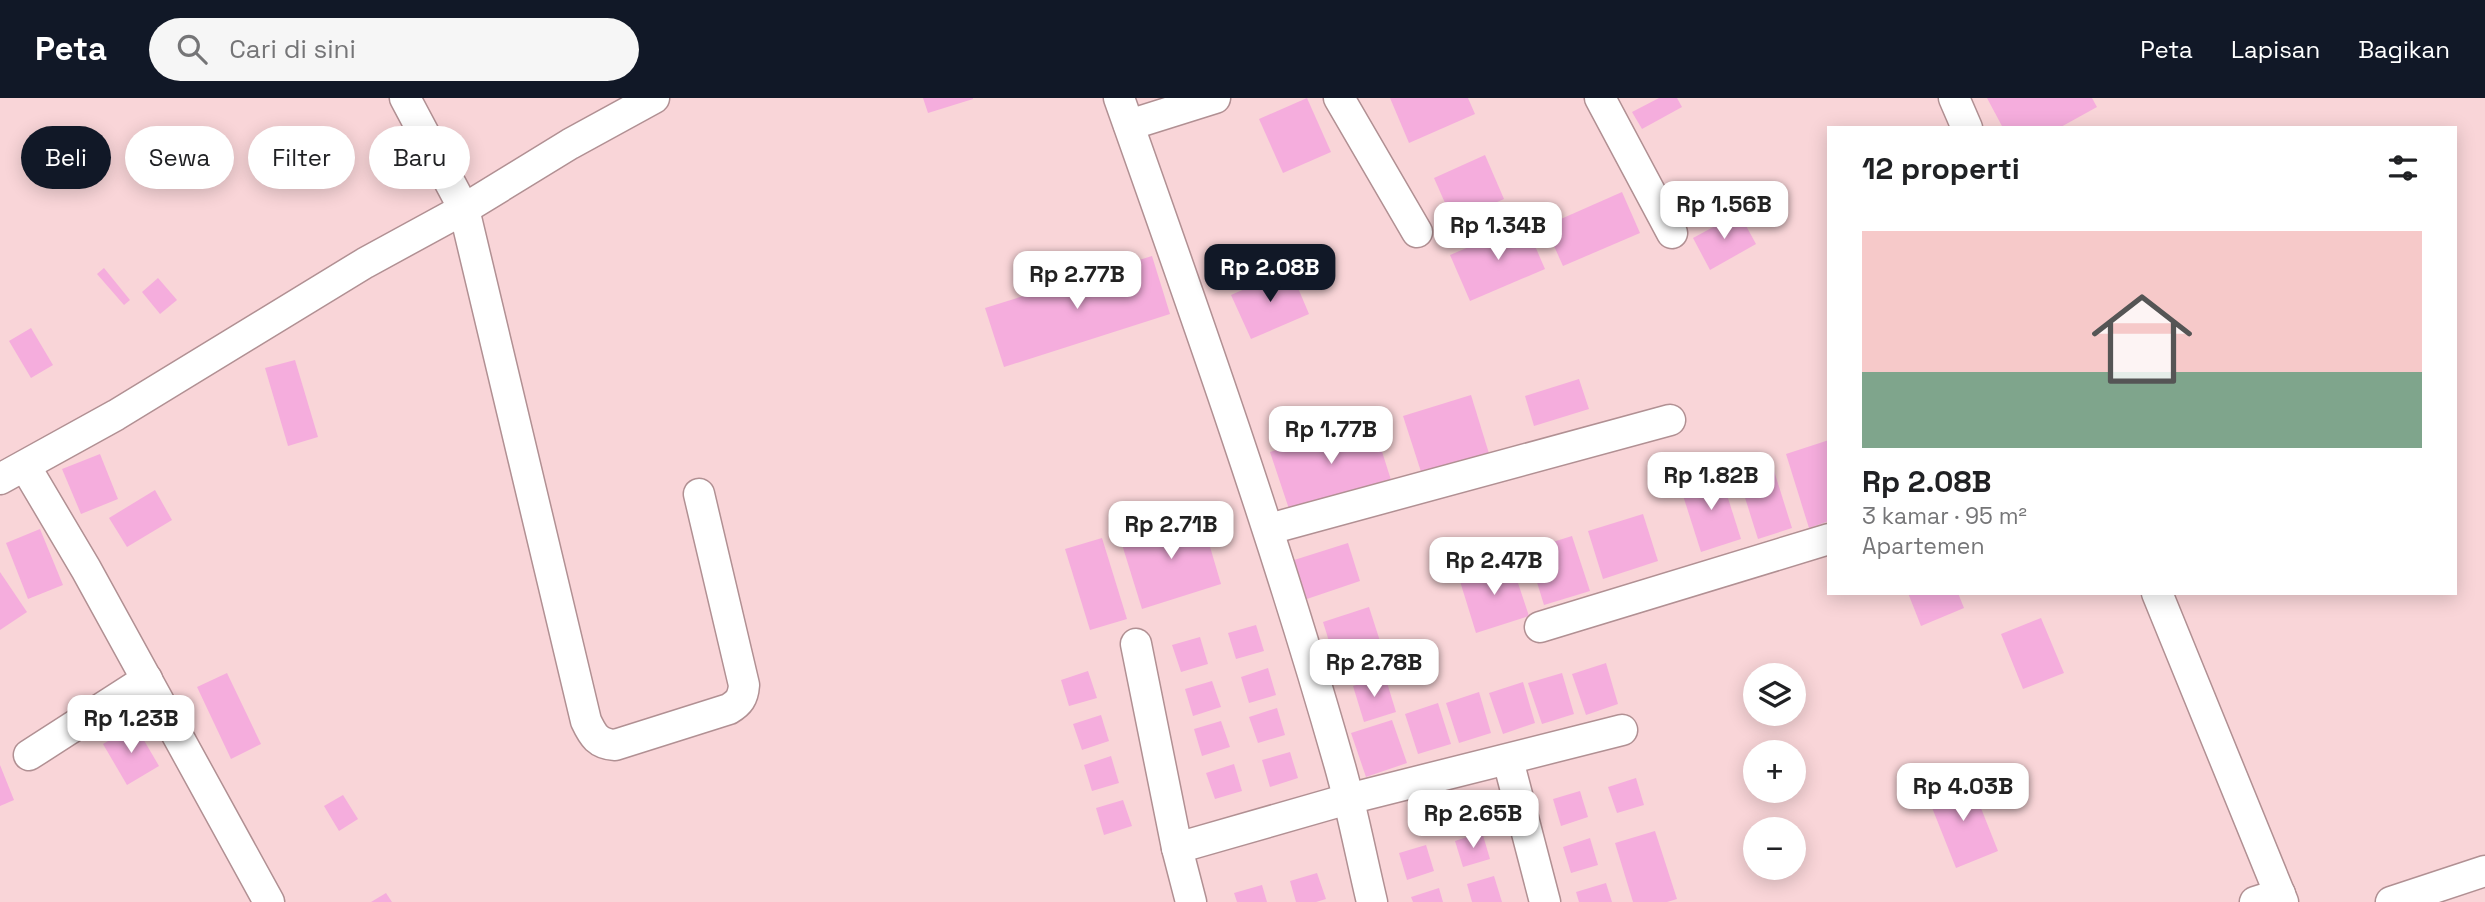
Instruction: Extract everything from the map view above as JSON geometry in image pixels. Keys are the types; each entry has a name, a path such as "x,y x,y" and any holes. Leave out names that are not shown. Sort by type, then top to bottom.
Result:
{"street":[{"path":"405,98 464,209 586,721 594,737 604,744 615,745 729,709 739,703 744,694 699,494"},
{"path":"269,902 86,569 12,473 128,408 365,263 464,209 570,144 654,98"},
{"path":"1215,98 1124,112 1226,398 1269,529 1340,765 1372,902"},
{"path":"1339,98 1417,232"},
{"path":"1600,98 1672,233"},
{"path":"1954,98 1965,126"},
{"path":"1269,529 1670,420"},
{"path":"1539,627 1827,540"},
{"path":"2158,595 2273,899"},
{"path":"1136,644 1177,848 1191,902"},
{"path":"29,755 147,679"},
{"path":"1177,848 1348,799 1622,730"},
{"path":"1508,760 1545,902"},
{"path":"2391,902 2485,872"}],"building":[{"path":"923,98 973,98 973,99 928,113"},
{"path":"1307,98 1331,152 1283,173 1259,119"},
{"path":"1390,98 1468,98 1475,114 1409,143"},
{"path":"1659,98 1677,98 1682,107 1642,129 1632,112"},
{"path":"1987,98 2092,98 2097,107 2063,126 2002,126"},
{"path":"1485,155 1504,199 1453,221 1434,178"},
{"path":"1622,192 1640,233 1563,266 1545,226"},
{"path":"1739,213 1756,244 1710,270 1693,238"},
{"path":"1525,223 1545,269 1470,301 1450,255"},
{"path":"1152,256 1170,314 1004,367 985,308"},
{"path":"104,268 130,300 124,305 97,274"},
{"path":"1290,269 1309,314 1251,339 1231,295"},
{"path":"158,278 177,300 160,314 142,292"},
{"path":"31,328 53,365 31,378 9,341"},
{"path":"295,360 318,437 288,446 265,368"},
{"path":"1579,379 1589,409 1534,426 1525,396"},
{"path":"1471,395 1491,460 1424,481 1403,416"},
{"path":"1372,420 1391,480 1290,512 1270,452"},
{"path":"1827,441 1827,522 1809,528 1786,454"},
{"path":"100,454 118,499 81,514 62,469"},
{"path":"1769,455 1792,528 1758,539 1735,466"},
{"path":"1720,473 1741,539 1701,552 1680,486"},
{"path":"155,490 172,520 127,547 109,518"},
{"path":"1200,513 1221,584 1142,609 1120,538"},
{"path":"1643,514 1658,561 1603,579 1588,531"},
{"path":"40,529 63,585 28,599 6,543"},
{"path":"1572,536 1590,591 1544,605 1527,550"},
{"path":"1102,538 1127,619 1090,630 1065,549"},
{"path":"1348,543 1360,581 1304,600 1291,561"},
{"path":"1511,562 1529,616 1476,633 1459,578"},
{"path":"0,572 27,612 0,630"},
{"path":"1909,595 1959,595 1964,608 1921,626"},
{"path":"1369,607 1388,666 1341,680 1323,622"},
{"path":"2041,618 2064,673 2023,689 2001,634"},
{"path":"1256,625 1264,651 1236,659 1228,633"},
{"path":"1200,637 1208,664 1181,672 1172,645"},
{"path":"1606,663 1618,704 1586,715 1572,674"},
{"path":"1268,668 1276,695 1249,703 1241,677"},
{"path":"1088,671 1097,698 1069,706 1061,680"},
{"path":"227,673 261,744 231,759 197,687"},
{"path":"1562,673 1574,714 1542,724 1528,683"},
{"path":"1385,676 1396,712 1364,722 1353,686"},
{"path":"1212,681 1221,707 1193,716 1185,689"},
{"path":"1523,682 1535,723 1503,734 1489,693"},
{"path":"1479,692 1491,733 1459,743 1446,703"},
{"path":"1438,703 1451,744 1418,754 1405,714"},
{"path":"1277,708 1285,735 1258,743 1249,717"},
{"path":"1101,715 1109,741 1082,750 1073,724"},
{"path":"1392,720 1407,763 1366,777 1351,733"},
{"path":"1221,721 1230,747 1202,756 1194,729"},
{"path":"135,725 159,766 127,785 103,744"},
{"path":"1290,752 1298,778 1270,787 1262,760"},
{"path":"1111,756 1119,783 1092,791 1084,765"},
{"path":"1234,764 1242,791 1215,799 1206,773"},
{"path":"0,765 14,800 0,806"},
{"path":"1636,778 1644,805 1617,813 1608,787"},
{"path":"1969,778 1998,851 1956,868 1927,795"},
{"path":"1580,791 1588,817 1561,826 1553,799"},
{"path":"343,795 358,819 339,831 324,806"},
{"path":"1123,800 1132,826 1104,835 1096,808"},
{"path":"1655,831 1677,899 1667,902 1633,902 1615,843"},
{"path":"1482,832 1490,859 1463,867 1455,841"},
{"path":"1590,838 1598,865 1571,873 1563,847"},
{"path":"1426,845 1434,871 1407,880 1399,853"},
{"path":"1317,873 1326,899 1296,902 1290,881"},
{"path":"1494,876 1502,902 1472,902 1467,884"},
{"path":"1606,883 1612,902 1579,902 1576,892"},
{"path":"1262,885 1267,902 1237,902 1234,893"},
{"path":"1439,888 1443,902 1413,902 1411,897"},
{"path":"386,893 392,902 371,902"}]}
